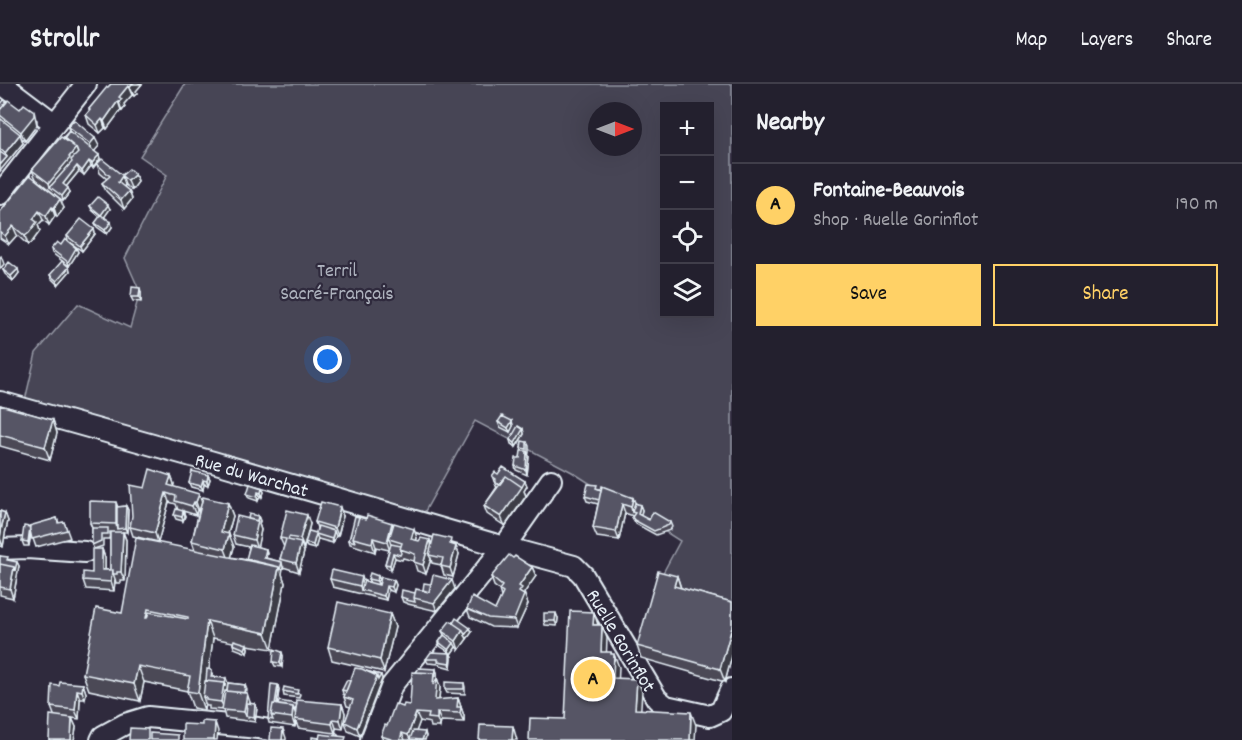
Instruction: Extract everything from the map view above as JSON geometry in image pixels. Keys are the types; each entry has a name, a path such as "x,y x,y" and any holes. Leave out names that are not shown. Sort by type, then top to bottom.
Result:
{"street":[{"path":"2,84 56,124"},
{"path":"0,194 86,84"},
{"name":"Rue du Warchat","path":"0,402 504,547"},
{"path":"371,740 392,685 504,547 551,480"},
{"name":"Ruelle Gorinflot","path":"504,547 574,566 583,575 657,699 666,706 710,716 721,711 731,689"},
{"path":"0,549 27,548 86,552"},
{"path":"101,740 103,736 125,724 148,717 258,729 328,740"}],"green space":[{"name":"Terril Sacré-Français","path":"185,84 732,84 732,609 657,584 680,541 572,472 475,421 419,522 23,409 36,353 78,304 130,328 140,292 125,258 167,175 140,156"}],"building":[{"path":"111,84 133,84 128,86 119,97 122,99 118,101 104,121 102,119 97,125 86,115"},
{"path":"4,100 7,102 0,110 0,105"},
{"path":"8,100 20,109 24,104 34,111 34,116 21,132 0,115 0,110"},
{"path":"1,119 20,134 5,153 0,149"},
{"path":"74,120 95,138 90,144 68,127"},
{"path":"69,131 99,155 92,163 89,161 82,171 77,166 63,184 68,188 62,196 50,187 78,153 76,148 64,138"},
{"path":"61,137 76,148 49,183 32,170"},
{"path":"0,152 7,157 0,165"},
{"path":"102,159 122,175 129,169 135,174 128,181 122,176 118,182 129,191 121,200 102,183 110,176 97,164"},
{"path":"30,175 60,199 46,216 39,211 33,219 37,222 25,236 13,226 5,236 0,232 0,212"},
{"path":"98,197 108,205 101,215 90,206"},
{"path":"101,215 111,222 105,230 95,223"},
{"path":"81,219 94,229 80,246 67,236"},
{"path":"65,239 76,248 68,262 51,249 57,242 61,245"},
{"path":"62,261 69,267 57,281 50,275"},
{"path":"9,262 18,269 11,276 3,270"},
{"path":"132,287 140,288 139,297 131,297"},
{"path":"0,405 53,420 45,447 0,435"},
{"path":"502,416 512,421 508,428 498,422"},
{"path":"518,426 523,429 515,443 510,440"},
{"path":"522,441 527,442 527,449 521,448"},
{"path":"521,451 527,451 526,470 515,466 516,458 520,458"},
{"path":"503,467 525,481 522,487 506,476 499,485 494,481 496,479 492,476 495,472 498,474"},
{"path":"150,469 171,476 168,485 199,494 192,506 175,501 176,496 166,493 155,533 130,527 132,516 130,485 145,488"},
{"path":"192,471 208,475 207,481 203,480 201,486 189,483"},
{"path":"506,476 522,487 501,517 484,506"},
{"path":"250,484 262,488 257,497 247,494"},
{"path":"588,484 597,485 596,488 601,490 599,500 585,496"},
{"path":"602,486 633,498 631,507 622,504 616,532 593,528"},
{"path":"203,497 228,503 221,532 229,534 225,549 192,541"},
{"path":"90,501 116,502 116,524 90,523"},
{"path":"321,502 340,507 335,528 315,522"},
{"path":"635,503 640,505 638,514 649,520 653,512 670,522 669,525 654,531 634,520 632,517 635,513 632,512"},
{"path":"126,506 125,528 117,529 117,507"},
{"path":"176,509 183,511 182,517 174,515"},
{"path":"287,510 307,515 300,539 289,537 288,540 301,543 296,563 280,559 286,539 280,538"},
{"path":"0,511 5,513 0,538"},
{"path":"249,514 258,516 257,521 248,519"},
{"path":"367,515 392,523 387,542 373,538 372,543 353,538 359,517 366,519"},
{"path":"237,516 258,521 254,540 233,535"},
{"path":"355,516 359,517 353,538 355,542 349,540"},
{"path":"57,518 58,523 64,522 67,530 32,539 29,526"},
{"path":"394,523 414,529 411,539 430,540 423,565 414,562 415,554 400,549 402,543 389,539"},
{"path":"24,526 30,527 28,542 22,541"},
{"path":"318,526 334,531 332,539 316,534 313,545 305,543 309,531 316,533"},
{"path":"92,528 108,528 108,534 101,534 101,541 92,545"},
{"path":"110,532 123,532 121,572 113,574 112,570 111,582 83,580 83,572 92,573 92,549 102,549 102,570 110,570"},
{"path":"434,535 451,539 450,544 456,546 450,568 441,566 443,558 429,555"},
{"path":"136,538 279,567 266,633 207,621 198,693 187,691 190,676 138,666 134,684 83,674 96,608 122,613","holes":["148,609 188,617 188,619 149,612 146,618"]},
{"path":"391,544 401,546 401,553 400,555 393,553 390,565 385,564"},
{"path":"250,545 266,549 264,558 282,562 280,570 279,567 246,559"},
{"path":"509,555 513,558 515,556 532,567 519,586 522,588 519,592 524,595 514,620 488,618 467,609 472,597 495,610 503,593 499,590 502,586 491,577"},
{"path":"0,556 17,562 15,571 14,567 0,564"},
{"path":"0,564 14,567 10,589 0,587"},
{"path":"332,570 362,577 360,586 330,579"},
{"path":"658,571 677,576 674,586 732,602 732,627 720,669 637,646"},
{"path":"370,573 378,576 377,581 368,579"},
{"path":"433,575 452,580 434,603 414,598 416,589 429,592"},
{"path":"381,577 394,580 392,587 386,586 384,596 361,590 364,581 379,585"},
{"path":"424,583 431,584 429,592 423,590"},
{"path":"402,590 415,593 415,602 401,597"},
{"path":"338,602 390,614 380,660 328,647"},
{"path":"570,611 594,612 593,625 602,625 601,652 614,654 613,678 637,679 635,709 691,712 690,740 529,740 530,718 565,719"},
{"path":"544,613 556,613 555,621 544,621"},
{"path":"456,618 470,628 465,635 463,630 453,623"},
{"path":"450,621 463,630 456,641 442,631"},
{"path":"444,635 454,643 449,650 439,642"},
{"path":"234,640 247,644 245,649 233,644"},
{"path":"274,649 282,652 280,663 273,662"},
{"path":"431,652 450,653 450,663 438,661 438,659 426,659"},
{"path":"355,668 377,676 357,728 345,722 353,700 344,697"},
{"path":"419,668 436,669 435,677 434,673 416,672"},
{"path":"207,669 212,670 211,677 226,678 225,687 224,683 206,681"},
{"path":"366,671 381,675 378,680 377,676"},
{"path":"412,672 434,673 433,685 437,678 435,700 458,698 457,707 461,707 460,713 437,712 437,719 428,718 429,714 416,713 408,735 402,733 400,740 381,736 395,704 403,707 404,704 410,705"},
{"path":"347,680 350,681 346,691 342,690"},
{"path":"205,681 224,683 221,702 206,700 203,697"},
{"path":"60,682 83,684 82,691 77,690 75,710 51,707 52,685 59,686"},
{"path":"445,682 464,683 464,689 445,689"},
{"path":"228,683 245,685 244,693 227,691"},
{"path":"271,684 278,685 271,715 273,720 268,719"},
{"path":"284,687 298,690 297,694 283,691"},
{"path":"225,691 247,693 244,712 222,710"},
{"path":"297,700 342,704 340,720 333,719 332,724 295,719"},
{"path":"279,701 297,704 295,711 293,707 278,705"},
{"path":"247,703 255,704 254,717 246,716"},
{"path":"273,704 293,707 292,718 271,715"},
{"path":"50,715 72,718 71,740 49,740"},
{"path":"202,721 215,722 214,740 183,740 183,724 202,725"},
{"path":"480,725 513,726 512,740 479,740"},
{"path":"130,728 148,729 148,740 129,740"},
{"path":"271,728 283,729 282,740 270,740"},
{"path":"413,731 425,732 422,740 410,739"},
{"path":"150,733 178,735 178,740 150,740"},
{"path":"320,734 346,737 345,740 319,740"}],"place":[{"name":"Fontaine-Beauvois","path":"593,679"}]}
